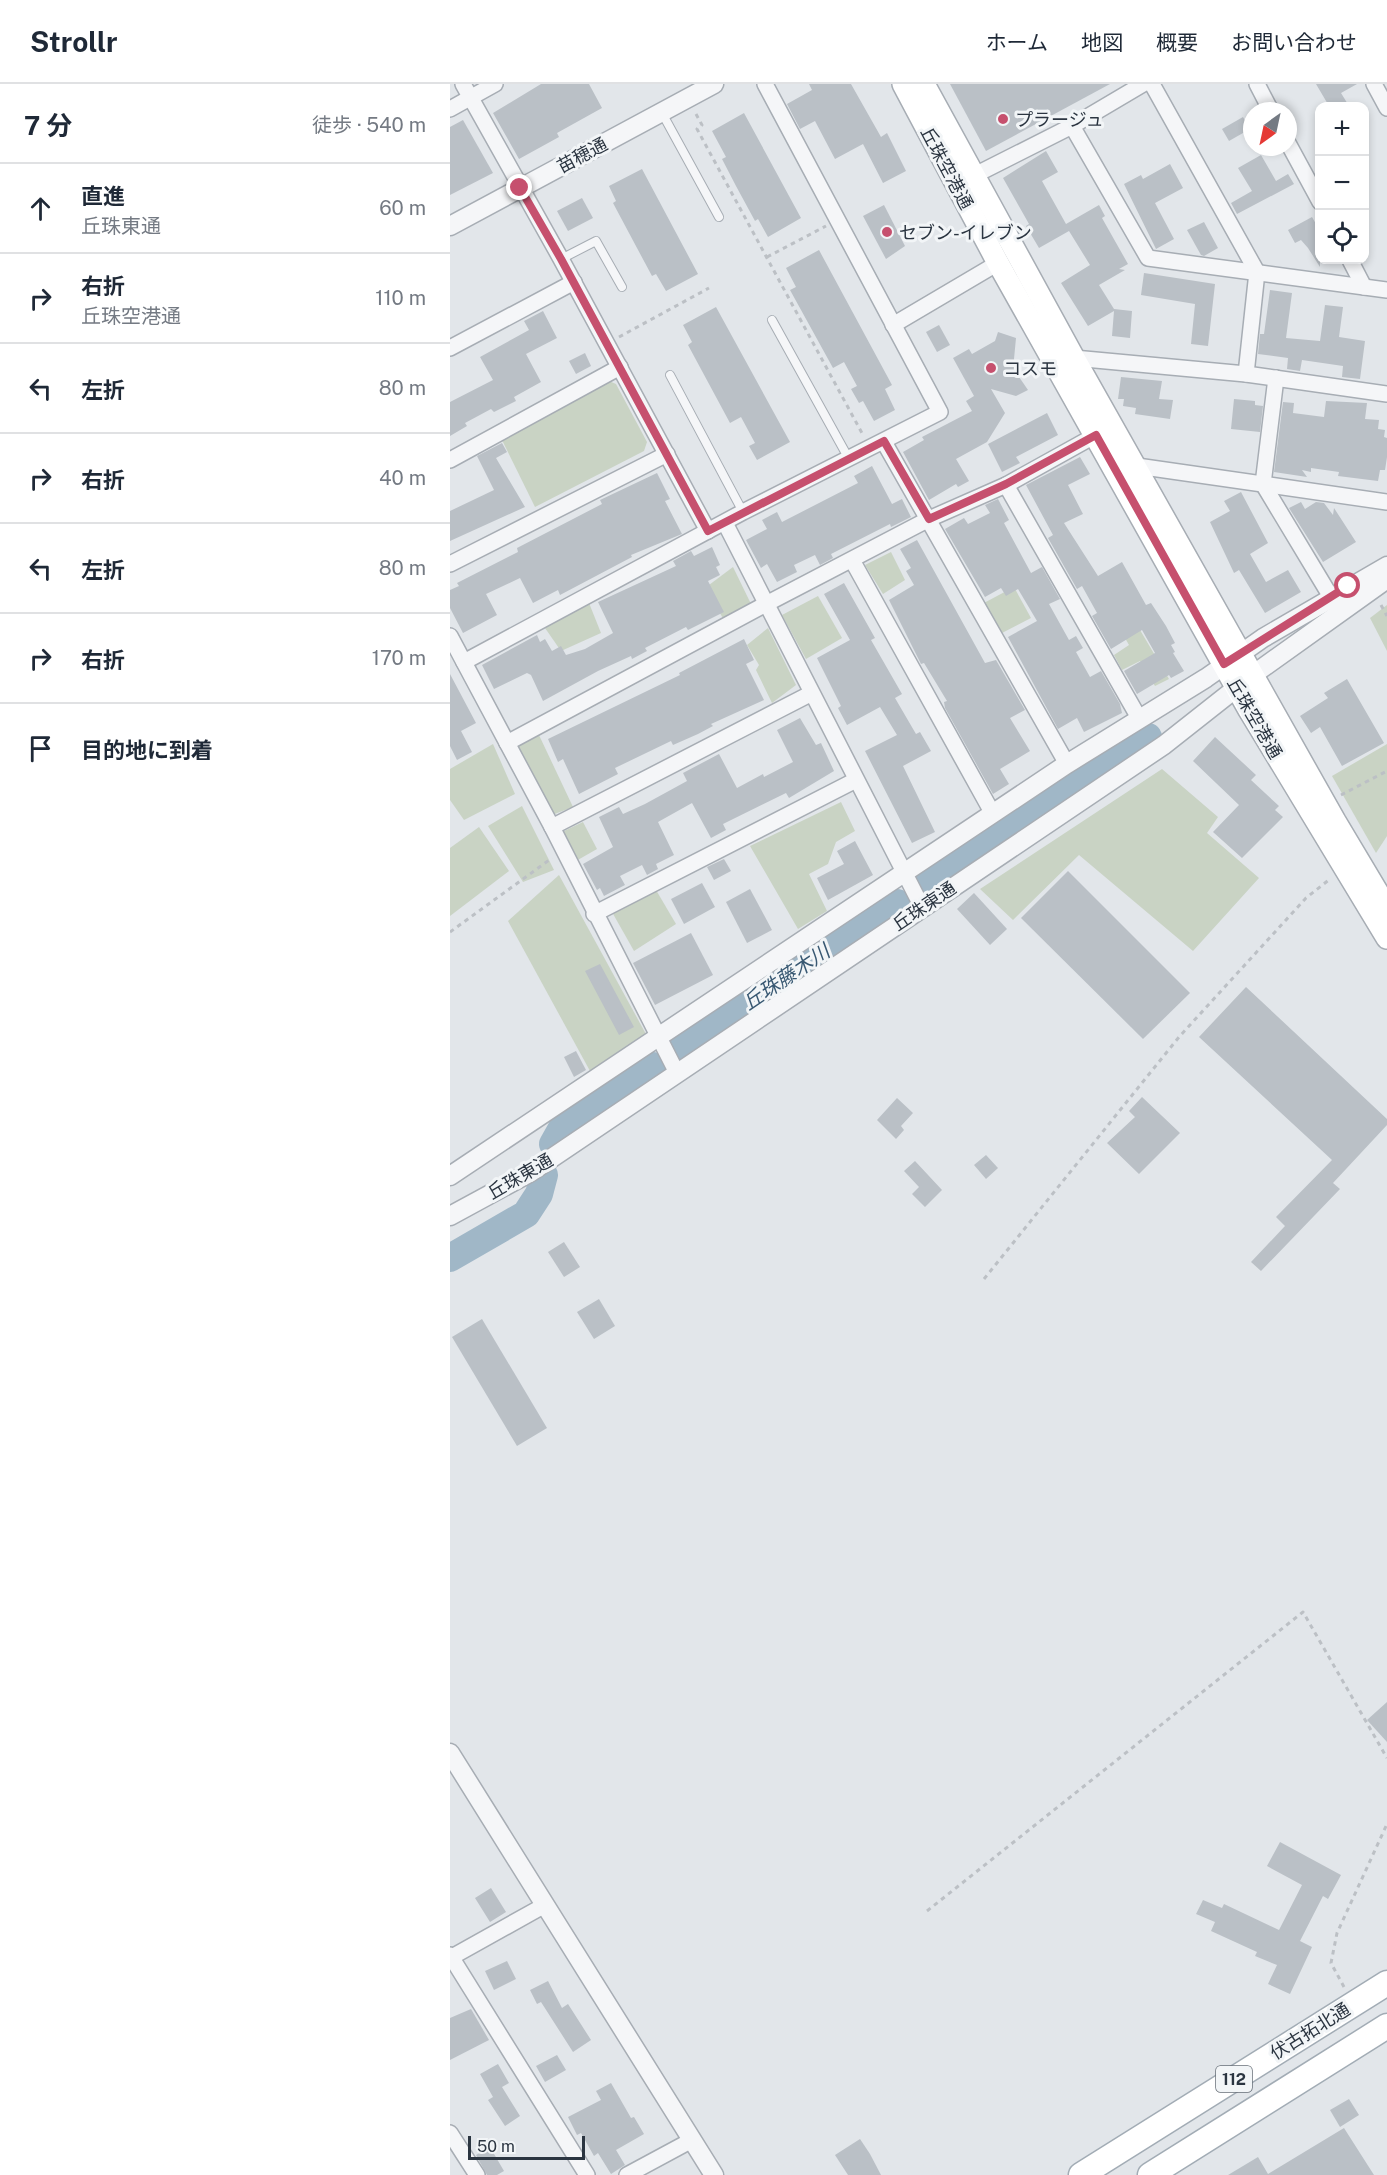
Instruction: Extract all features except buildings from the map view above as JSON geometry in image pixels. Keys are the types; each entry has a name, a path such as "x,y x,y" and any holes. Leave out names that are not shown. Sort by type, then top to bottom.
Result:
{"main road":[{"name":"丘珠空港通","path":"903,84 999,263 1137,466 1233,659 1236,688 1387,938"},
{"name":"丘珠空港通","path":"924,84 973,176 1065,362 1096,435 1233,659 1254,674 1335,821 1387,908"},
{"name":"伏古拓北通","path":"1081,2175 1387,1983"},
{"name":"伏古拓北通","path":"1150,2175 1387,2026"}],"street":[{"path":"450,109 467,91 495,84"},
{"name":"苗穂通","path":"450,226 714,84"},
{"path":"464,662 725,524 743,512 850,460 940,412 765,84"},
{"path":"973,176 1072,126 1143,84"},
{"path":"1152,84 1257,272 1246,374"},
{"path":"1257,84 1266,102"},
{"path":"1374,84 1387,108"},
{"path":"467,91 574,282 708,531"},
{"path":"1072,126 1148,258 1387,290"},
{"path":"1295,156 1315,193"},
{"path":"893,325 999,263"},
{"path":"1352,264 1364,287"},
{"path":"450,348 574,282"},
{"path":"1065,362 1246,374 1387,394"},
{"path":"450,460 620,367"},
{"path":"1275,378 1263,484 1331,597"},
{"path":"507,743 766,604 929,519 1006,484 1096,435"},
{"path":"884,441 1067,764"},
{"path":"450,564 667,454"},
{"path":"1137,466 1387,502"},
{"path":"1006,484 1139,718"},
{"path":"725,524 810,694 922,907"},
{"path":"852,560 993,814"},
{"name":"丘珠東通","path":"450,1176 1067,764 1331,597 1387,566"},
{"name":"丘珠東通","path":"450,1216 531,1172 571,1146 922,907 1164,746 1254,674 1387,579"},
{"path":"450,636 552,827 594,915 677,1073"},
{"path":"552,827 810,694"},
{"path":"594,915 856,780"},
{"path":"450,1753 714,2175"},
{"path":"545,1905 450,1957 587,2175"},
{"path":"450,2133 477,2175"},
{"path":"627,2175 692,2140"}],"lane":[{"path":"662,112 719,218"},
{"path":"561,259 596,241 622,287"},
{"path":"772,320 850,460"},
{"path":"670,375 743,512"}],"path":[{"path":"696,114 702,125 697,129 866,439"},
{"path":"767,257 829,224"},
{"path":"615,339 710,288"},
{"path":"1339,797 1387,771"},
{"path":"450,932 563,850"},
{"path":"984,1279 1179,1036 1306,898 1344,868"},
{"path":"927,1911 1303,1612 1387,1758"},
{"path":"1353,2004 1331,1963 1337,1933 1387,1824"}],"green space":[{"path":"609,381 616,384 647,442 644,451 535,507 502,440"},
{"path":"891,552 905,580 883,594 865,565"},
{"path":"733,567 752,606 724,620 705,588"},
{"path":"1014,587 1031,618 1002,633 982,604"},
{"path":"818,596 842,638 806,659 782,615"},
{"path":"589,603 601,633 561,651 545,628"},
{"path":"1387,605 1387,651 1370,618"},
{"path":"768,628 796,685 772,703 756,670 759,665 747,645"},
{"path":"1140,630 1169,679 1155,686 1140,661 1122,670 1114,655 1129,645 1125,638"},
{"path":"538,733 573,807 552,815 517,745"},
{"path":"493,744 515,794 464,820 450,800 450,769"},
{"path":"1387,744 1387,836 1376,853 1332,776"},
{"path":"1162,769 1218,817 1207,833 1259,878 1193,951 1079,855 1013,920 980,889"},
{"path":"841,802 855,831 836,842 828,864 809,874 827,911 798,929 750,846"},
{"path":"522,806 554,870 523,882 488,826"},
{"path":"583,822 597,849 576,861 560,833"},
{"path":"479,827 509,871 450,916 450,848"},
{"path":"559,875 647,1036 590,1071 508,921"},
{"path":"656,890 676,924 634,951 612,912"}],"waterway":[{"name":"丘珠藤木川","path":"927,883 1148,737"},
{"name":"丘珠藤木川","path":"675,1051 897,903"},
{"name":"丘珠藤木川","path":"553,1144 562,1128 653,1066"},
{"name":"丘珠藤木川","path":"450,1258 526,1214 539,1194 544,1175"}],"place":[{"name":"プラージュ","path":"1003,119"},
{"name":"セブン-イレブン","path":"887,232"},
{"name":"コスモ","path":"991,368"}],"route":[{"path":"520,188 574,282 708,531 884,441 929,519 1006,484 1096,435 1224,664 1348,586"}]}
